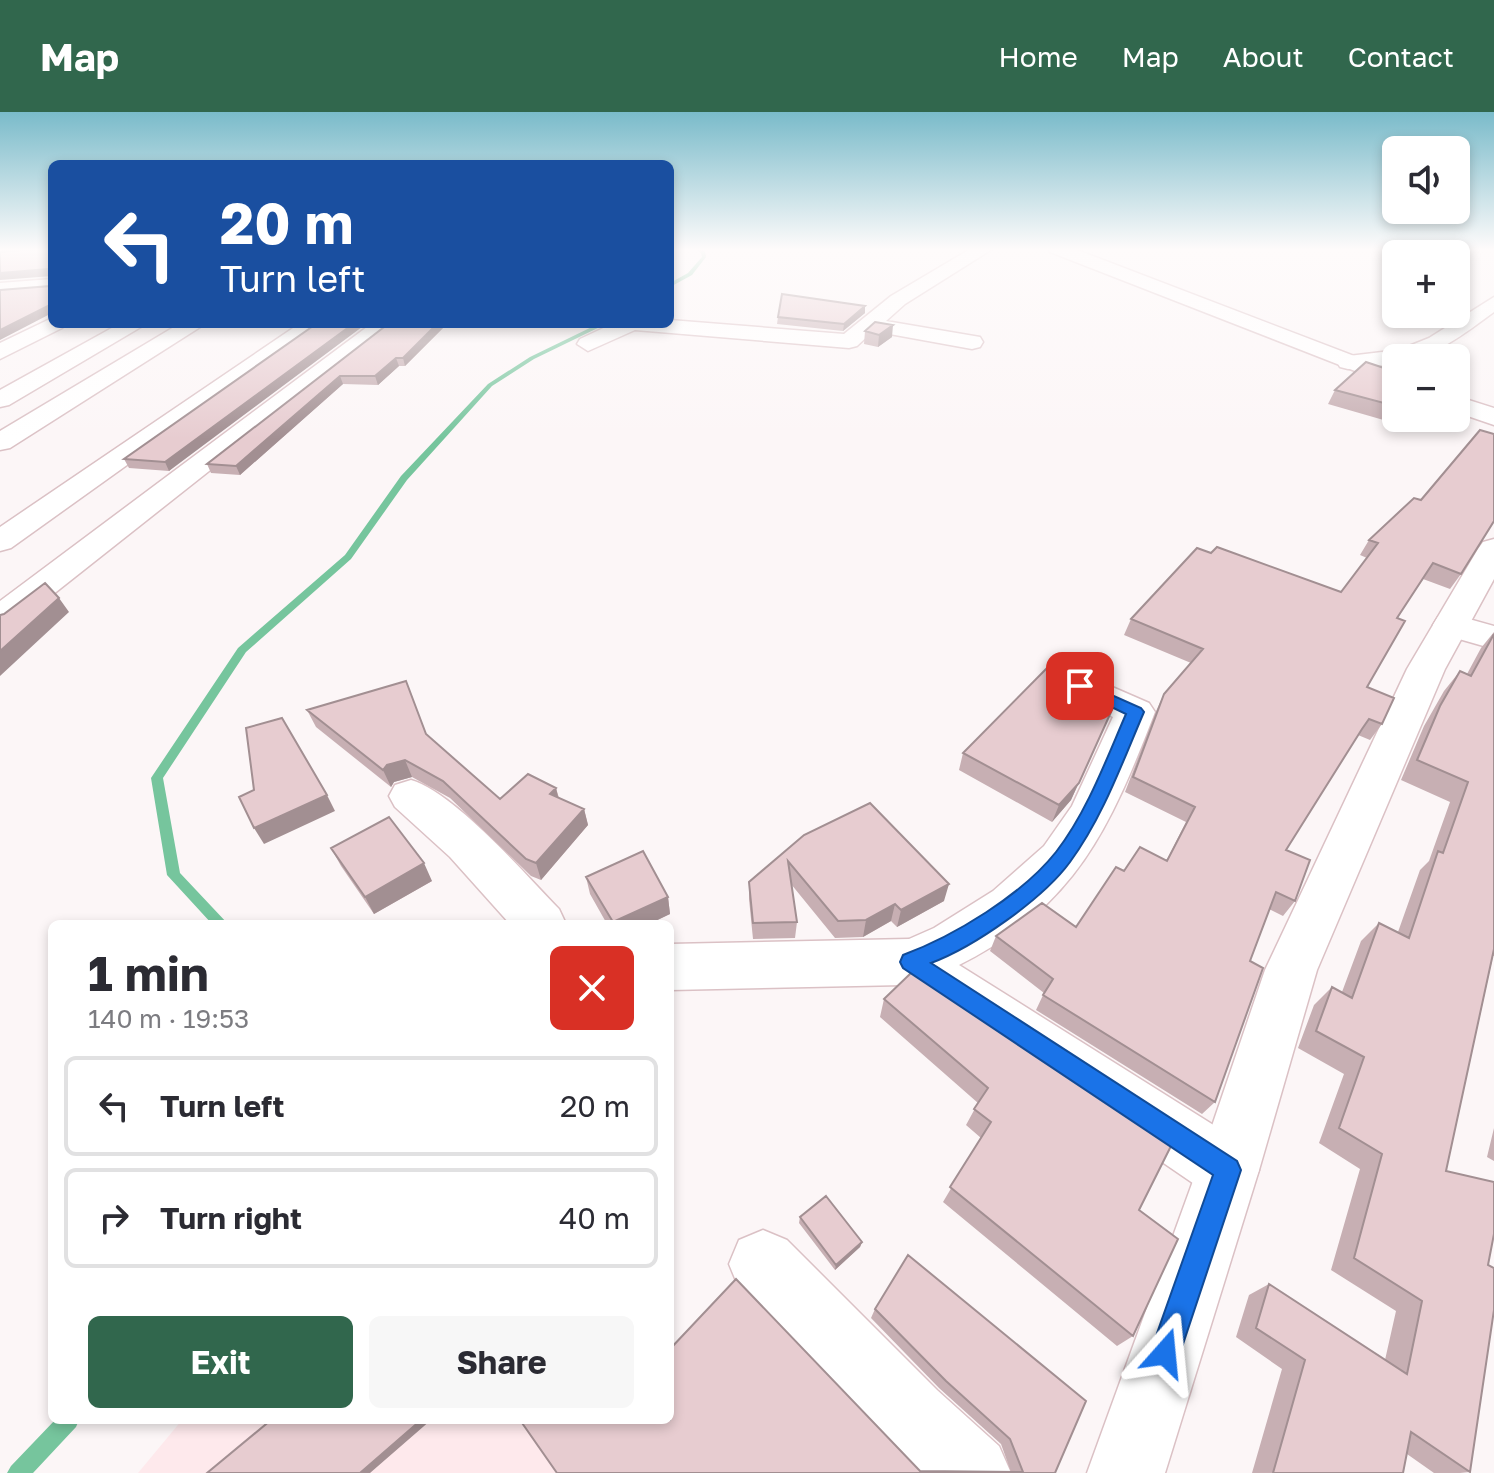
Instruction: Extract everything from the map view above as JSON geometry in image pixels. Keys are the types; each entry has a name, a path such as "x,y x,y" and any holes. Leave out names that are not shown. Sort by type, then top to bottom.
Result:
{"street":[{"path":"674,328 849,341 884,312"},
{"path":"1219,312 1382,375"},
{"path":"1348,362 1403,356 1437,343 1482,312"},
{"path":"868,324 972,342"},
{"path":"0,352 48,328"},
{"path":"0,400 128,328"},
{"path":"0,442 187,328"},
{"path":"0,541 307,328"},
{"path":"0,618 379,328"},
{"path":"588,344 621,328"},
{"path":"1470,408 1494,417"},
{"path":"1126,1473 1228,1170 1291,970 1426,669 1472,631 1494,549"},
{"path":"674,967 911,962 936,952 1003,913 1062,858 1099,795 1135,712 1080,686"},
{"path":"411,796 466,844 537,920"},
{"path":"911,962 1228,1170"},
{"path":"763,1264 911,1416 972,1473"}],"shaded area":[{"path":"674,1423 732,1473 138,1473 179,1424"}],"building":[{"path":"0,312 37,312 0,330"},
{"path":"779,312 859,312 844,324 778,317"},
{"path":"875,322 893,325 879,335 865,331"},
{"path":"310,328 348,328 165,462 124,459"},
{"path":"383,328 433,328 403,358 396,358 375,376 340,376 236,466 207,464"},
{"path":"1366,362 1382,367 1382,403 1335,390"},
{"path":"1480,430 1494,434 1494,521 1461,574 1433,563 1397,618 1405,621 1367,687 1394,698 1382,724 1369,719 1286,850 1310,860 1295,901 1276,892 1250,961 1263,968 1215,1102 1043,995 1053,979 996,936 1042,903 1076,927 1116,867 1124,871 1140,847 1167,861 1195,807 1133,777 1164,694 1203,649 1131,619 1197,548 1211,553 1217,547 1341,592 1378,543 1369,540 1414,498 1421,500"},
{"path":"45,583 59,598 0,651 0,615"},
{"path":"1494,634 1494,949 1446,1171 1494,1182 1494,1234 1488,1265 1494,1268 1494,1310 1470,1472 1411,1432 1403,1473 1273,1473 1305,1360 1256,1328 1269,1284 1407,1374 1422,1301 1354,1258 1382,1154 1339,1128 1364,1057 1316,1031 1332,987 1352,998 1379,923 1409,938 1438,851 1443,853 1468,782 1417,760 1440,706 1460,671 1471,676"},
{"path":"1049,666 1067,674 1071,681 1116,701 1079,783 1059,805 963,753"},
{"path":"406,681 426,734 500,799 528,774 556,788 550,794 584,809 536,863 526,859 443,781 405,760 387,765 383,770 307,710"},
{"path":"282,718 327,795 254,828 239,797 254,790 246,728"},
{"path":"870,803 949,884 901,910 895,904 866,920 838,921 788,861 797,922 753,923 749,882 804,835"},
{"path":"389,817 424,863 365,897 331,848"},
{"path":"643,851 668,897 612,920 586,877"},
{"path":"912,972 1171,1146 1139,1210 1178,1239 1133,1336 950,1187 991,1122 974,1109 988,1088 884,999"},
{"path":"826,1196 862,1242 836,1265 800,1217"},
{"path":"908,1255 1086,1401 1055,1473 557,1473 523,1424 674,1424 674,1345 736,1279 920,1471 1023,1472 1010,1439 946,1381 875,1309"},
{"path":"266,1424 416,1424 360,1473 207,1473"}],"waterway":[{"path":"217,920 174,875 157,778 242,650 348,557 404,478 490,385 532,358 595,328"},
{"path":"18,1473 65,1424"}],"route":[{"path":"1080,686 1135,712 1099,795 1062,858 1003,913 936,952 911,962 1228,1170 1165,1353"}]}
